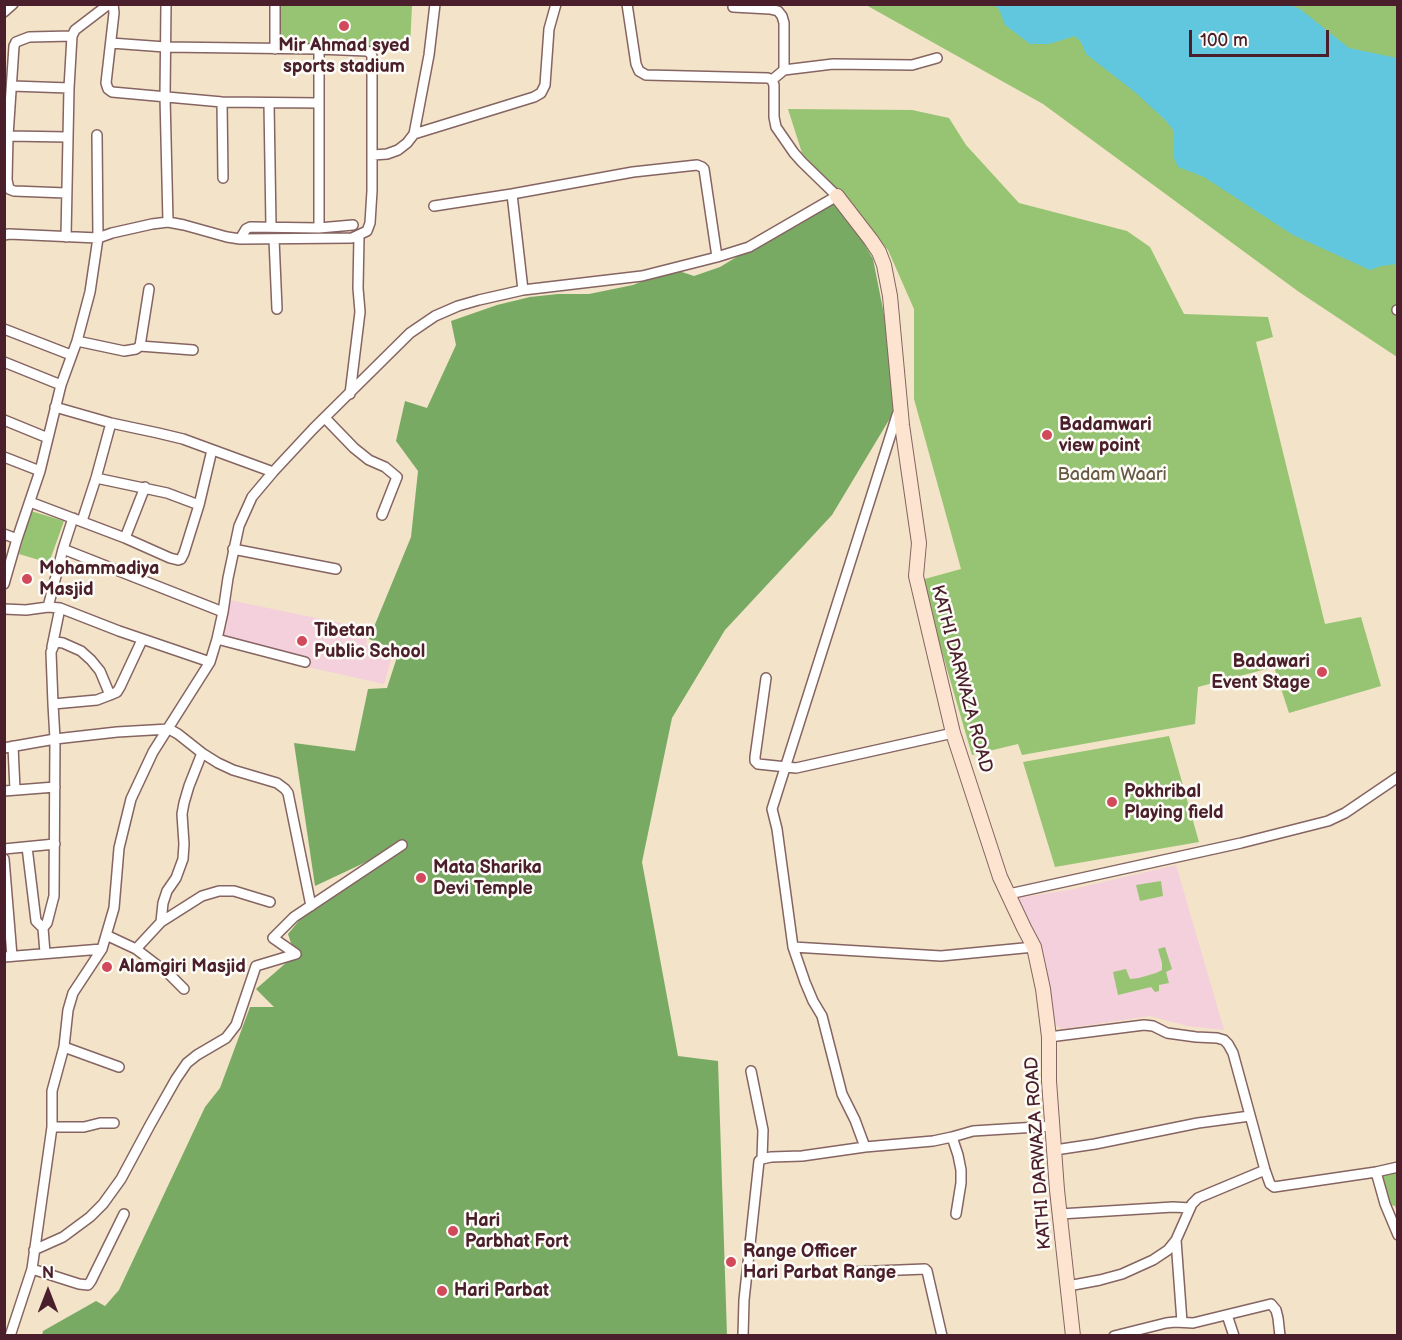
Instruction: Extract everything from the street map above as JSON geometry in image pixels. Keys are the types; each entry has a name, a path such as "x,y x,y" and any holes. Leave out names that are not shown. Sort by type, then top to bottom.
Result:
{"street":[{"path":"4,12 13,4"},
{"path":"66,237 72,36 75,30 111,4 114,13 106,83 112,92 222,102 319,103"},
{"path":"166,4 165,97 168,222"},
{"path":"275,4 275,49"},
{"path":"372,155 398,150 414,134 429,55 435,4"},
{"path":"414,134 541,93 545,85 549,29 556,4"},
{"path":"627,4 636,64 639,71 646,75 768,78 772,80 784,70 833,64 912,65 937,58"},
{"path":"732,7 778,11 784,23 784,70"},
{"path":"66,193 9,189 7,180 8,136 16,42 28,37 72,36"},
{"path":"4,235 98,238 168,222 240,239 352,238 367,231 370,223 372,155 372,56 370,53 367,51 165,47 111,43"},
{"path":"319,228 320,50"},
{"name":"KATHI DARWAZA ROAD","path":"772,80 774,117 777,126 794,153 837,196 871,240 884,266 893,325 902,426 919,543 916,576 953,734 1000,877 1034,946 1044,989 1060,1215 1073,1335"},
{"path":"12,86 69,88"},
{"path":"222,102 223,178"},
{"path":"269,103 271,227"},
{"path":"4,584 40,471 61,385 77,341 90,292 98,238 97,135"},
{"path":"8,136 68,137"},
{"path":"434,206 633,172 697,165 704,169 717,257"},
{"path":"512,194 523,290"},
{"path":"10,1335 32,1269 52,1126 52,1091 64,1047 68,1010 73,993 102,949 114,908 119,848 131,799 153,752 210,662 223,612 233,549 239,526 252,497 325,418 410,333 435,316 458,306 523,290 642,276 717,257 749,247 837,196"},
{"path":"240,239 247,228 319,228 353,225"},
{"path":"350,394 360,312 359,236"},
{"path":"274,239 277,309"},
{"path":"140,346 149,290"},
{"path":"4,329 71,355"},
{"path":"77,341 124,351 140,346 193,350"},
{"path":"4,362 61,385"},
{"path":"55,407 183,440 273,472"},
{"path":"865,1147 842,1094 824,1022 805,982 793,947 777,829 772,809 897,415"},
{"path":"325,418 354,448 397,477 382,515"},
{"path":"4,420 48,438"},
{"path":"48,607 63,549 96,478 111,423"},
{"path":"30,502 125,538 175,560 181,559 199,505 212,450"},
{"path":"4,457 40,471"},
{"path":"96,478 145,487 199,505"},
{"path":"125,538 145,487"},
{"path":"4,534 17,539"},
{"path":"63,549 223,612"},
{"path":"233,549 336,569"},
{"path":"43,928 47,923 54,896 55,739 52,648 60,608"},
{"path":"4,609 60,608 142,640 210,662"},
{"path":"217,639 305,662"},
{"path":"53,704 90,701 117,692 142,640"},
{"path":"52,648 56,642 81,651 100,671 110,695"},
{"path":"766,678 755,757 758,764 796,768 953,734"},
{"path":"55,787 10,790 9,747 117,732 169,729 202,753 233,770 277,783 285,789 288,793 311,906"},
{"path":"162,922 163,903 167,891 176,878 183,859 182,814 184,803 202,753"},
{"path":"1009,894 1241,843 1328,821 1345,813 1398,777"},
{"path":"4,849 55,844"},
{"path":"34,1250 63,1237 103,1204 121,1179 187,1063 226,1038 236,1025 256,966 296,954 273,938 294,917 402,845"},
{"path":"27,847 36,921 43,928 45,953"},
{"path":"4,860 8,957 102,949"},
{"path":"136,949 162,922 202,896 219,891 234,891 270,902"},
{"path":"106,935 136,949 184,989"},
{"path":"793,947 941,956 1034,946"},
{"path":"1049,1037 1144,1025 1153,1026 1167,1033 1224,1040 1235,1059 1265,1170 1272,1186 1278,1188 1398,1167"},
{"path":"64,1047 119,1068"},
{"path":"743,1335 744,1300 758,1165 762,1159 763,1130 751,1071"},
{"path":"1055,1150 1198,1123 1250,1116"},
{"path":"52,1126 84,1127 105,1122 114,1123"},
{"path":"762,1159 914,1143 973,1131 1053,1126"},
{"path":"952,1137 961,1170 956,1214"},
{"path":"1068,1286 1100,1280 1137,1268 1153,1260 1168,1250 1176,1240 1192,1204 1198,1198 1265,1170"},
{"path":"1376,1172 1385,1204 1398,1235"},
{"path":"1060,1215 1173,1207 1190,1208"},
{"path":"32,1269 88,1285 124,1214"},
{"path":"1176,1240 1182,1322"},
{"path":"851,1272 925,1269 942,1335"},
{"path":"1114,1335 1166,1323 1193,1323 1271,1304 1276,1310 1280,1335"},
{"path":"1227,1315 1234,1335"}],"shaded area":[{"name":"Tibetan Public School","path":"229,600 369,629 366,645 393,652 384,684 308,667 309,659 220,636"},
{"path":"1176,865 1224,1030 1188,1026 1150,1016 1062,1029 1050,1021 1040,953 1018,898 1069,890"}],"green space":[{"name":"Mir Ahmad syed sports stadium","path":"278,5 412,5 410,47 275,49"},
{"path":"866,5 1397,5 1397,357 1299,292 1043,104"},
{"name":"Badam Waari","path":"788,109 912,110 949,118 966,145 1019,203 1127,231 1150,247 1184,314 1268,317 1273,337 1256,342 1325,624 1361,617 1381,686 1289,713 1274,667 1198,687 1195,724 1022,755 1018,744 972,755 921,580 961,569 914,399 914,309 888,250 802,153"},
{"name":"Hari Parbat","path":"837,196 873,259 901,400 832,515 725,630 672,718 642,862 678,1056 718,1061 727,1335 42,1336 43,1331 96,1301 105,1306 119,1290 205,1107 220,1088 250,1007 274,1007 256,989 295,955 288,934 311,906 396,848 315,886 294,743 355,751 368,689 387,688 399,651 369,639 411,537 418,471 396,441 405,401 427,408 456,345 451,321 497,305 530,297 589,294 633,285 673,269 694,276 720,267"},
{"path":"31,511 64,521 49,563 19,554"},
{"name":"Pokhribal Playing field","path":"1169,736 1199,842 1055,867 1023,762"},
{"path":"1161,881 1163,896 1140,901 1136,885"},
{"path":"1165,947 1172,969 1166,972 1169,983 1159,985 1159,991 1155,992 1151,987 1118,995 1113,972 1126,969 1130,979 1156,973 1162,970 1158,949"},
{"path":"1397,1172 1397,1213 1395,1206 1388,1204 1382,1175"}],"water":[{"path":"993,5 1290,5 1300,9 1349,48 1397,58 1397,264 1370,270 1293,235 1204,177 1178,167 1174,158 1174,131 1136,93 1086,54 1081,42 1075,36 1049,44 1030,44 1005,25 999,9"}],"place":[{"name":"Mir Ahmad syed sports stadium","path":"344,26"},
{"name":"Badamwari view point","path":"1047,435"},
{"name":"Mohammadiya Masjid","path":"27,579"},
{"name":"Tibetan Public School","path":"302,641"},
{"name":"Badawari Event Stage","path":"1322,672"},
{"name":"Pokhribal Playing field","path":"1112,802"},
{"name":"Mata Sharika Devi Temple","path":"421,878"},
{"name":"Alamgiri Masjid","path":"107,967"},
{"name":"Hari Parbhat Fort","path":"453,1231"},
{"name":"Range Officer Hari Parbat Range","path":"731,1262"},
{"name":"Hari Parbat","path":"442,1291"}]}
